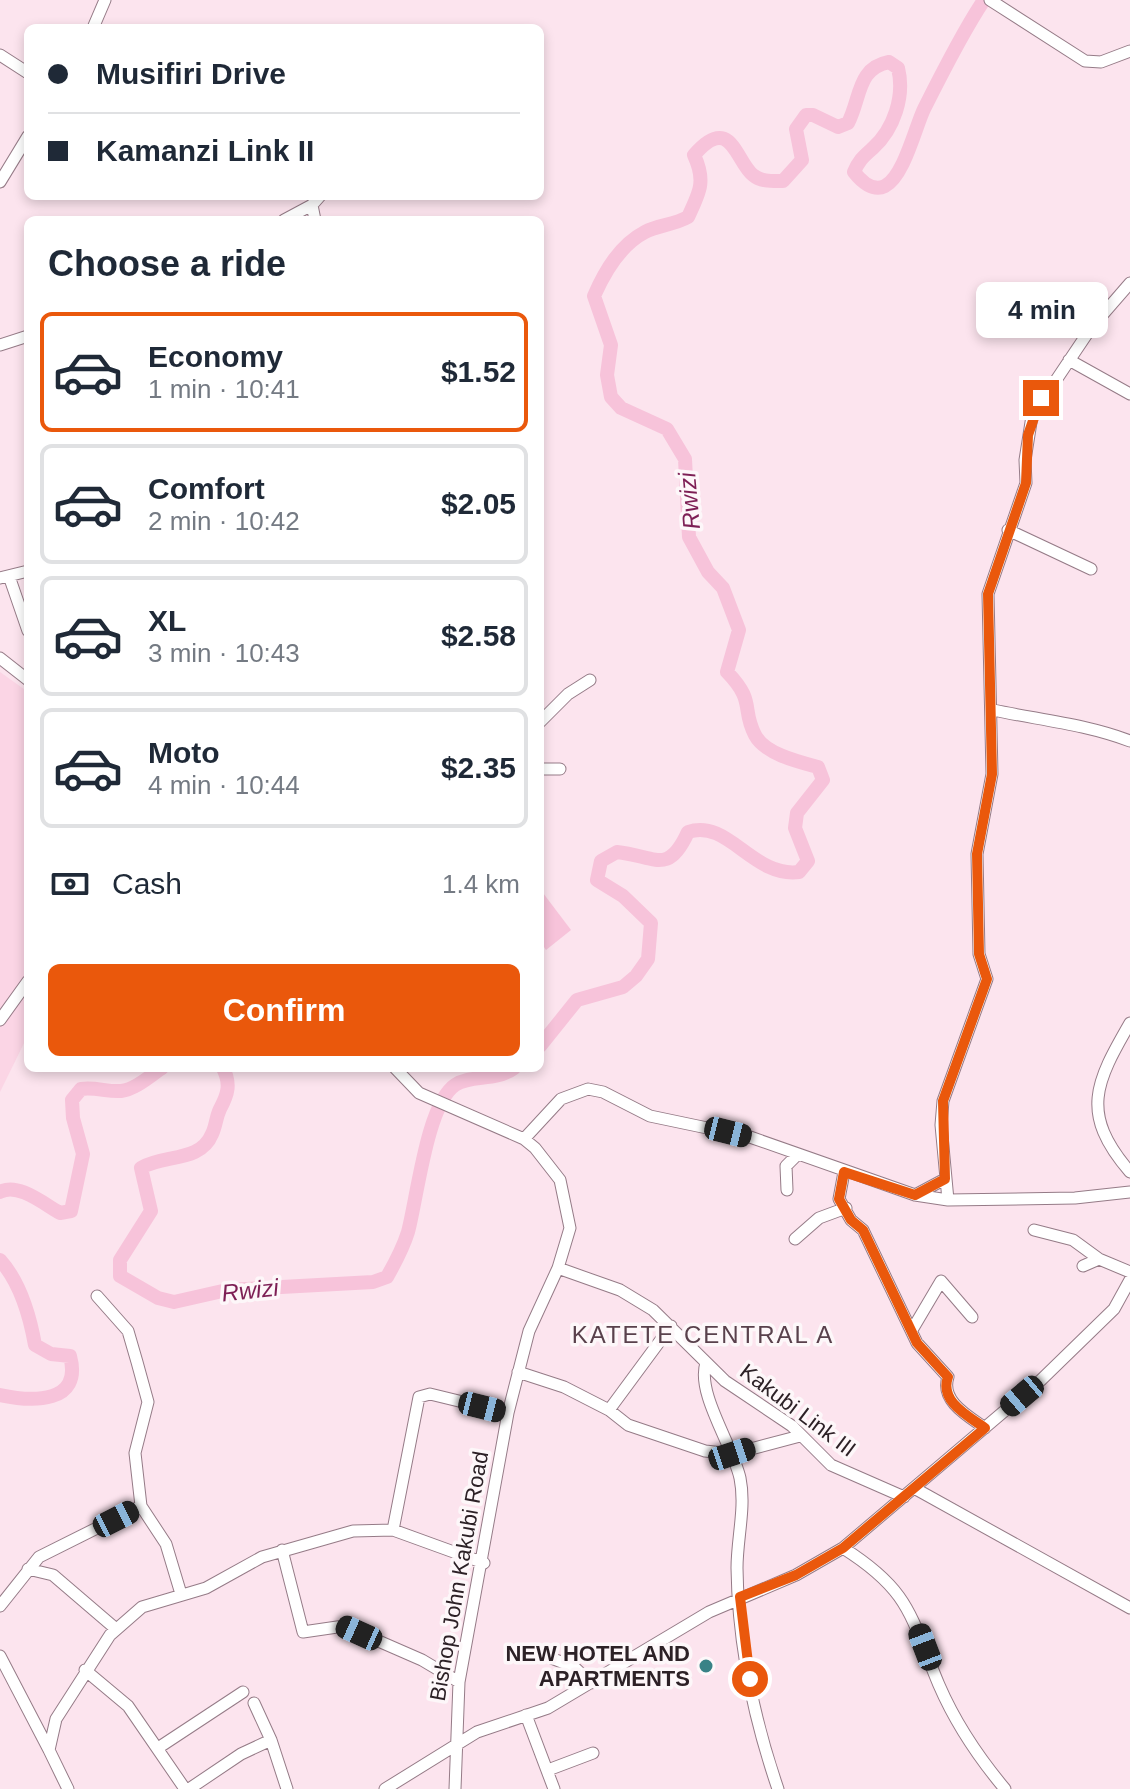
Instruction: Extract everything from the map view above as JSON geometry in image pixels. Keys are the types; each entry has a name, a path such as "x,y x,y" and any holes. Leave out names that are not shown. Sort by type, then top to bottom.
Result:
{"street":[{"path":"95,24 105,0"},
{"path":"992,2 1085,61 1101,62 1130,51"},
{"path":"0,55 24,70"},
{"path":"0,182 24,143"},
{"path":"290,216 316,200"},
{"path":"948,1200 943,1101 987,979 979,954 977,854 992,774 993,710 988,594 1026,483 1025,460 1032,416 1091,328 1130,283"},
{"path":"0,345 24,337"},
{"path":"1069,360 1130,394"},
{"path":"1008,530 1091,569"},
{"path":"24,572 4,577 24,620"},
{"path":"0,658 24,677"},
{"path":"544,718 568,694 590,680"},
{"path":"993,710 1078,723 1130,741"},
{"path":"544,769 560,769"},
{"path":"0,1020 24,987"},
{"path":"1130,1023 1097,1086 1098,1108 1105,1130 1130,1172"},
{"path":"399,1072 412,1087 430,1099 524,1139 561,1099 588,1089 603,1092 650,1116 750,1137 915,1195 948,1200 1075,1198 1130,1192"},
{"name":"Bishop John Kakubi Road","path":"455,1789 454,1747 459,1682 484,1563 508,1413 529,1331 558,1268 570,1228 565,1198 549,1164 524,1139"},
{"path":"787,1190 786,1166 797,1155"},
{"path":"844,1172 839,1199 851,1220 863,1230 917,1343 948,1377 945,1384 953,1404 985,1428"},
{"path":"915,1195 945,1179"},
{"path":"795,1239 819,1218 846,1208"},
{"path":"1034,1230 1073,1240 1099,1259 1130,1272"},
{"path":"1083,1266 1099,1259"},
{"name":"Kakubi Link III","path":"558,1268 620,1290 671,1326 706,1363 746,1397 792,1426 831,1465 904,1497"},
{"path":"385,1789 498,1722 548,1708 709,1612 796,1575 843,1548 985,1428 1114,1309 1130,1280"},
{"path":"912,1330 941,1281 972,1317"},
{"path":"97,1296 128,1331 148,1402 135,1453 141,1506 166,1544 181,1594"},
{"path":"609,1410 671,1326"},
{"path":"706,1363 704,1378 708,1396 732,1454 742,1489 737,1566 740,1597 754,1709 778,1789"},
{"path":"518,1372 564,1387 609,1410 628,1425 705,1451 732,1454 800,1436"},
{"path":"393,1530 419,1397 430,1394 508,1413"},
{"path":"914,1488 1130,1608"},
{"path":"0,1606 28,1569 57,1546 141,1506"},
{"path":"49,1750 56,1719 85,1670 116,1629 142,1607 206,1588 262,1557 353,1531 393,1530 484,1563"},
{"path":"843,1548 889,1582 906,1602 940,1686 986,1766 1005,1789"},
{"path":"282,1550 303,1632 344,1626 422,1660 459,1682"},
{"path":"28,1569 53,1575 116,1629"},
{"path":"0,1656 68,1789"},
{"path":"546,1656 574,1667 591,1683"},
{"path":"85,1670 128,1706 187,1789 241,1754 271,1740"},
{"path":"158,1748 243,1692"},
{"path":"254,1703 271,1740 287,1789"},
{"path":"526,1715 554,1789"},
{"path":"548,1770 593,1753"}],"shaded area":[{"path":"0,672 24,689 24,1043 0,1092"},
{"path":"544,894 571,930 546,950 544,947"}],"waterway":[{"name":"Rwizi","path":"544,1041 577,1000 623,987 648,959 651,923 623,896 597,880 601,861 617,852 667,859 681,846 688,832 702,830 729,840 768,866 799,872 808,861 795,828 797,813 823,780 818,767 774,752 755,735 742,691 727,672 739,630 723,588 708,572 689,537 685,459 667,429 621,408 611,397 607,375 611,345 594,296 608,268 636,237 688,217 701,179 694,155 706,143 716,138 724,139 753,175 763,180 783,181 802,160 796,129 806,115 813,115 838,127 848,123 865,77 879,65 889,62 898,68 900,79 896,111 887,131 854,172 872,187 885,186 892,181 924,109 984,0"},
{"name":"Rwizi","path":"0,1192 23,1192 60,1213 71,1211 83,1154 73,1118 72,1100 81,1089 127,1090 157,1072"},
{"name":"Rwizi","path":"224,1072 227,1094 206,1143 190,1154 141,1168 151,1211 120,1260 120,1276 158,1298 174,1302 227,1290 373,1282 387,1277 408,1232 424,1153 445,1095 462,1082 507,1072"},
{"name":"Rwizi","path":"0,1260 23,1300 35,1345 51,1354 70,1356 72,1372 69,1383 52,1396 26,1399 0,1395"}],"place":[{"name":"NEW HOTEL AND APARTMENTS","path":"706,1666"}],"district":[{"name":"KATETE CENTRAL A","path":"703,1334"}],"route":[{"path":"750,1679 740,1597 796,1575 843,1548 985,1428 953,1404 945,1384 948,1377 917,1343 863,1230 851,1220 839,1199 844,1172 915,1195 945,1179 941,1125 943,1101 987,979 979,954 977,854 992,774 993,706 988,594 1026,483 1028,435 1032,416 1041,398"}]}
